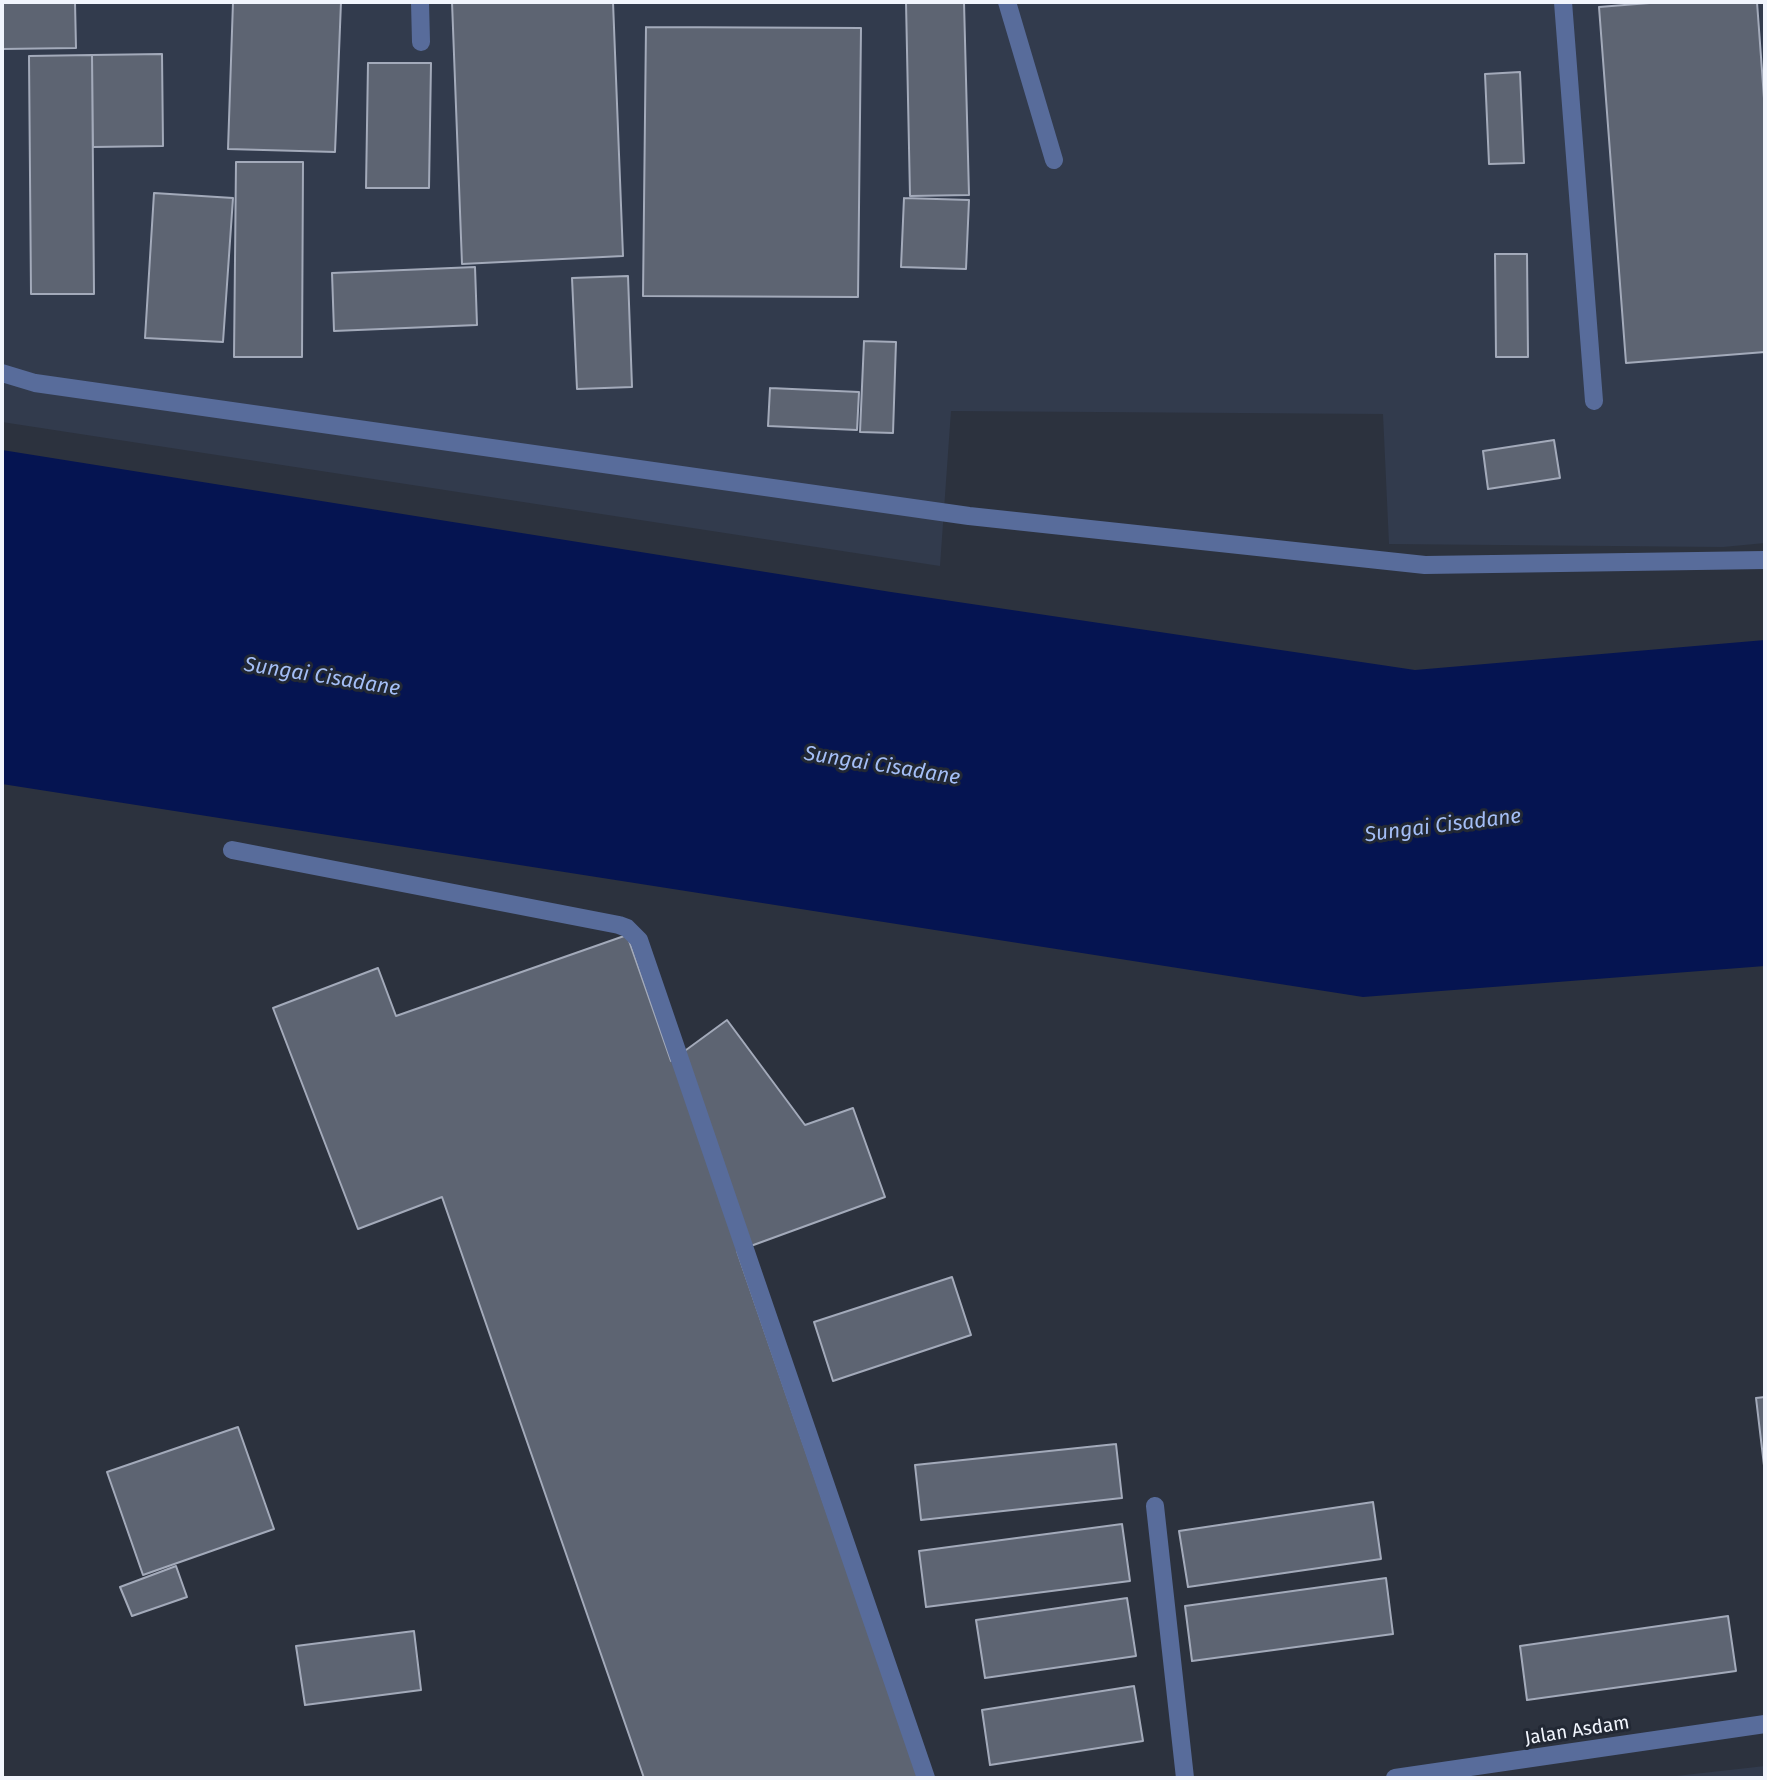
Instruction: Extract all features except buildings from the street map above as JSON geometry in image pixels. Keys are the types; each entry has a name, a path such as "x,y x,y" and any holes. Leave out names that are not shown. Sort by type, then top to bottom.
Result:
{"lane":[{"path":"420,2 421,42"},
{"path":"1007,2 1054,160"},
{"path":"1563,2 1594,401"},
{"path":"2,373 35,383 969,516 1411,564 1765,560"},
{"path":"232,850 619,925 627,928 639,940 926,1778"},
{"path":"1155,1506 1185,1778"},
{"name":"Jalan Asdam","path":"1395,1778 1483,1772 1765,1724"}],"shaded area":[{"path":"2,2 1765,2 1765,543 1723,547 1389,544 1383,414 951,411 940,566 2,422"},
{"path":"1765,1766 1765,1778 1658,1778"}],"water":[{"name":"Sungai Cisadane","path":"2,450 891,592 1415,670 1765,640 1765,966 1363,997 2,784"}]}
